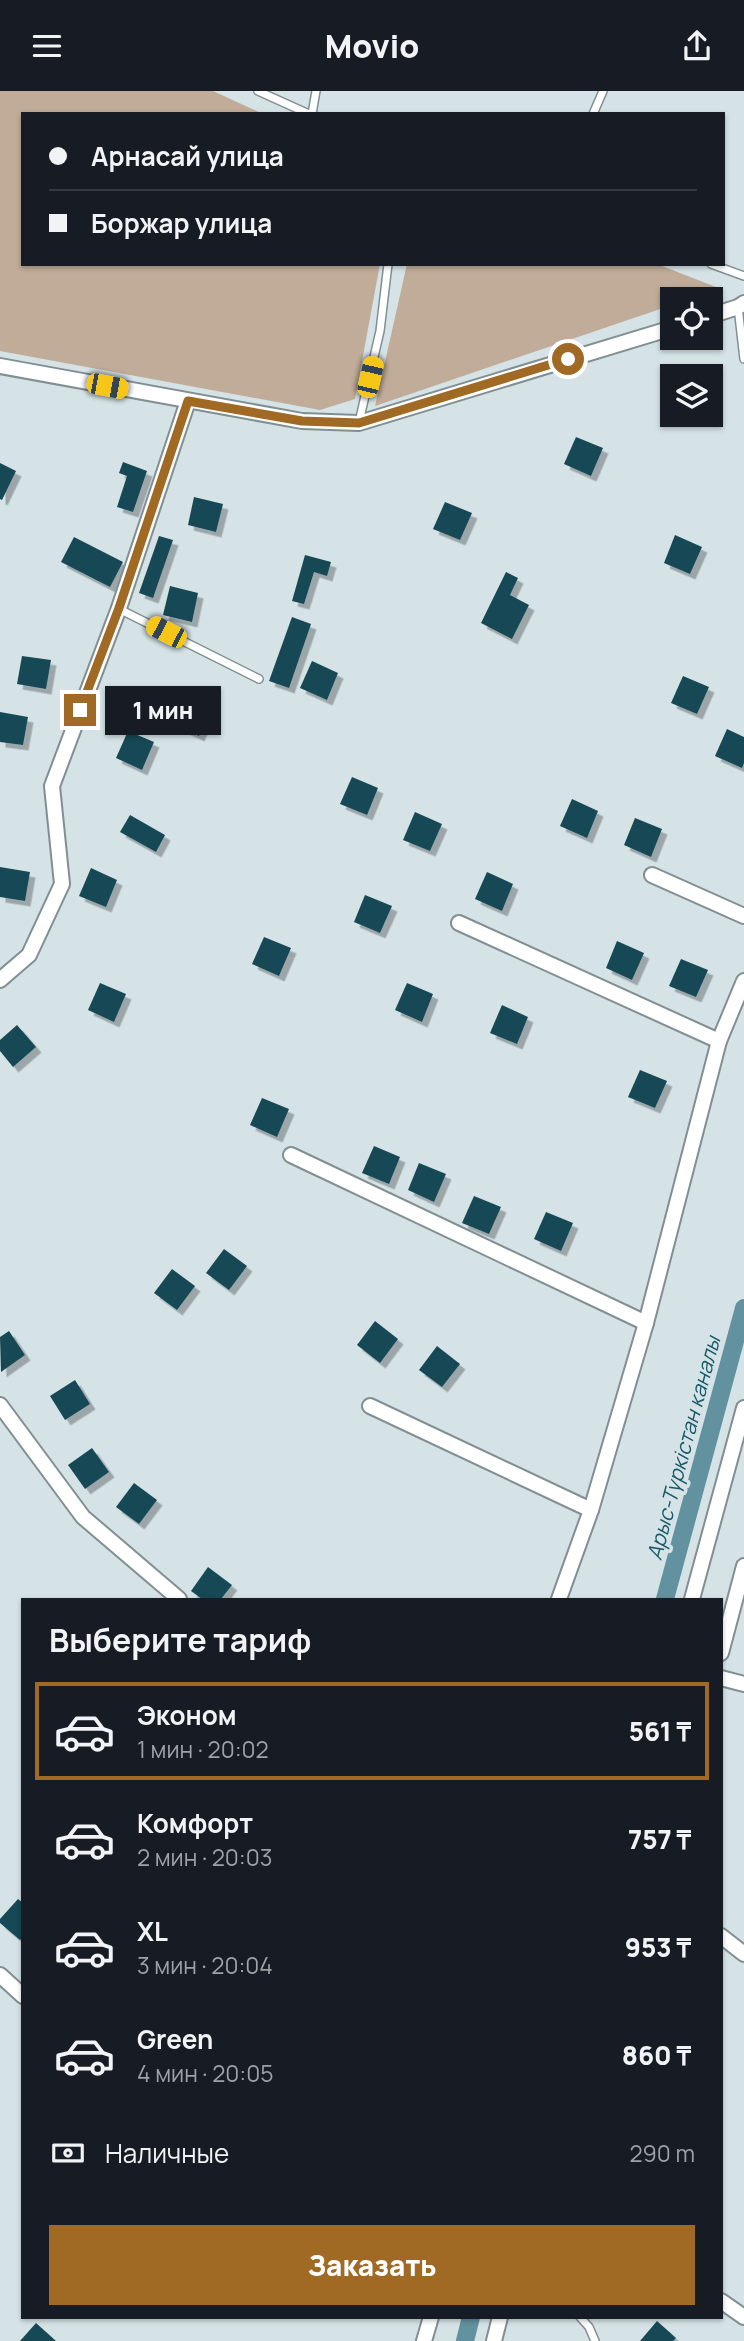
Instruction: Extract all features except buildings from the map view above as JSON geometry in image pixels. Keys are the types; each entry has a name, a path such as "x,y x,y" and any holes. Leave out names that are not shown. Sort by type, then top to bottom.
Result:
{"street":[{"path":"723,311 741,305"},
{"path":"0,366 302,421 359,423 660,332"},
{"path":"0,980 29,955 62,884 52,786 119,608 188,401"},
{"path":"652,875 744,916"},
{"path":"459,923 719,1041"},
{"path":"559,1598 591,1510 646,1323 719,1041 744,981"},
{"path":"291,1156 646,1323"},
{"path":"0,1405 83,1517 178,1598"},
{"path":"370,1406 591,1510"},
{"path":"692,1598 744,1408"},
{"path":"723,1645 744,1566"},
{"path":"723,1679 744,1684"},
{"path":"723,1938 744,1954"},
{"path":"0,1975 21,1994"},
{"path":"723,2302 744,2317"},
{"path":"424,2341 430,2319"},
{"path":"494,2341 500,2319"}],"lane":[{"path":"258,91 305,112"},
{"path":"311,112 316,91"},
{"path":"594,112 603,91"},
{"path":"359,423 380,331 388,266"},
{"path":"716,266 744,277"},
{"path":"741,305 744,359"},
{"path":"119,608 259,679"},
{"path":"582,2319 595,2341"}],"shaded area":[{"path":"0,91 213,91 259,112 21,112 21,266 380,266 355,399 320,410 0,351"},
{"path":"407,266 662,266 716,287 660,287 660,309 375,406"}],"waterway":[{"name":"Арыс-Түркістан каналы","path":"665,1598 744,1308"},
{"name":"Арыс-Түркістан каналы","path":"465,2341 470,2319"}],"route":[{"path":"80,710 119,608 188,401 302,421 359,423 568,359"}]}
